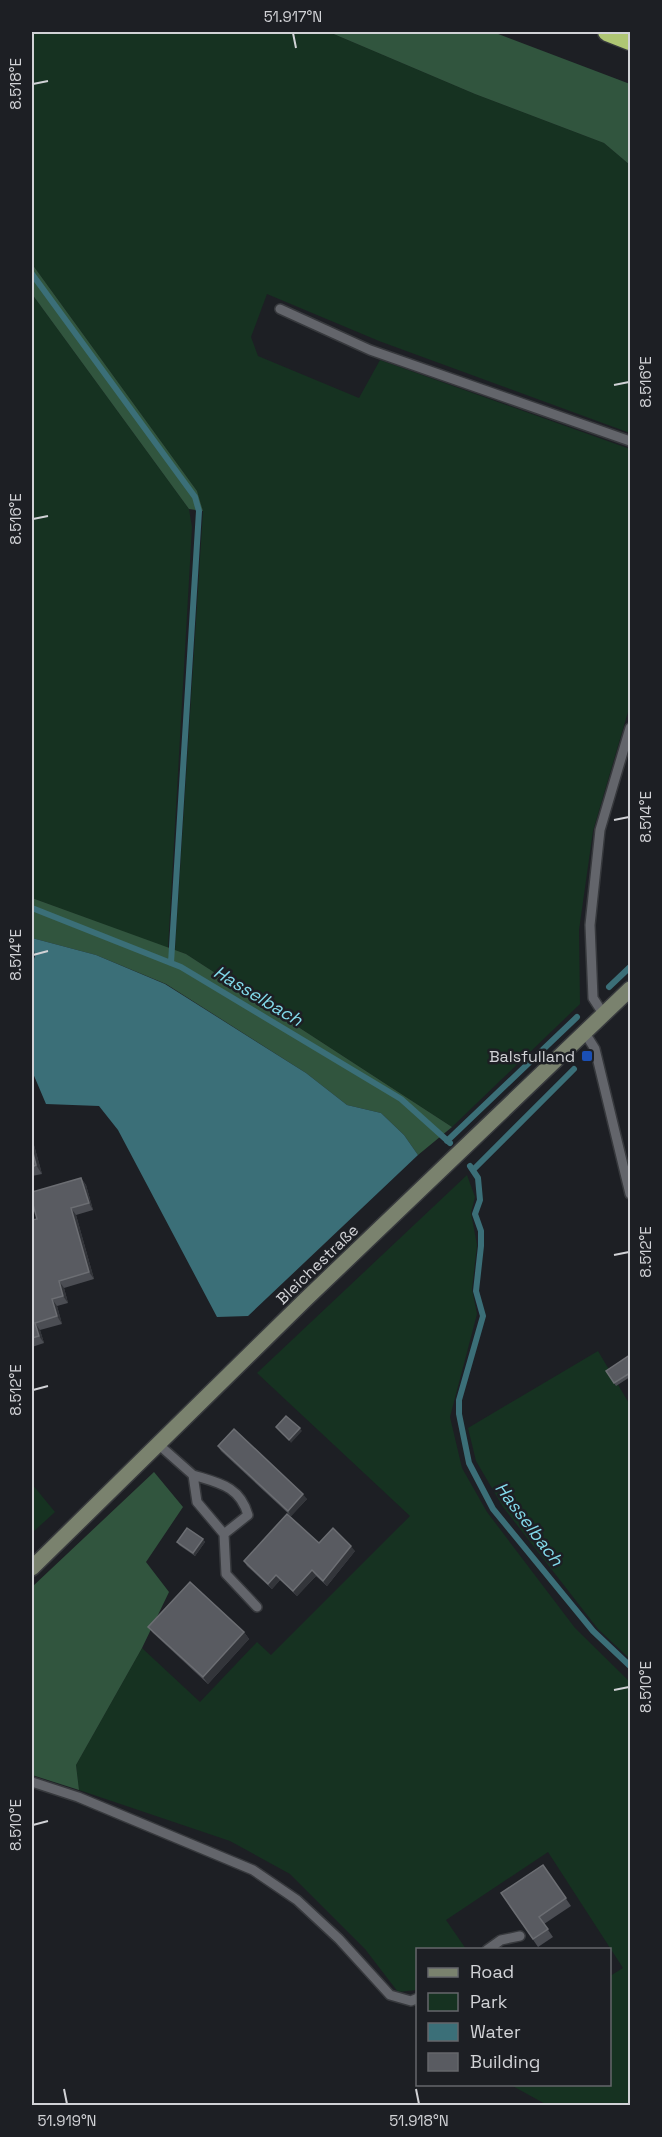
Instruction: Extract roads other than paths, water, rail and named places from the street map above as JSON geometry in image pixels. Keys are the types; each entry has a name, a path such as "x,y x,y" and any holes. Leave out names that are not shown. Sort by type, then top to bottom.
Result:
{"highway":[{"path":"607,32 630,40"}],"street":[{"name":"Bleichestraße","path":"32,1568 630,989"}],"lane":[{"path":"280,309 370,350 630,441"},
{"path":"604,1015 592,998 590,925 600,830 630,728"},
{"path":"585,1032 595,1049 630,1194"},
{"path":"158,1444 193,1475 226,1486 244,1500 248,1515 224,1534"},
{"path":"193,1475 197,1502 224,1534 226,1574 257,1607"},
{"path":"32,1782 78,1797 252,1870 297,1900 339,1939 390,1995 411,2001 416,1998"},
{"path":"490,1948 501,1940 520,1935"}],"water":[{"path":"32,938 96,955 165,984 306,1073 347,1105 381,1113 404,1135 418,1155 248,1316 217,1317 118,1130 99,1106 46,1104 32,1071 32,965 35,956"}],"waterway":[{"path":"32,274 195,497 199,511 171,963"},
{"name":"Hasselbach","path":"32,908 181,967 401,1099 450,1143"},
{"path":"609,987 630,967"},
{"path":"447,1141 577,1017"},
{"path":"473,1170 574,1069"},
{"name":"Hasselbach","path":"470,1166 478,1178 480,1200 475,1214 481,1231 476,1291 483,1316 459,1400 459,1414 469,1463 493,1509 593,1631 630,1666"}],"place":[{"name":"Balsfulland","path":"587,1056"}]}
